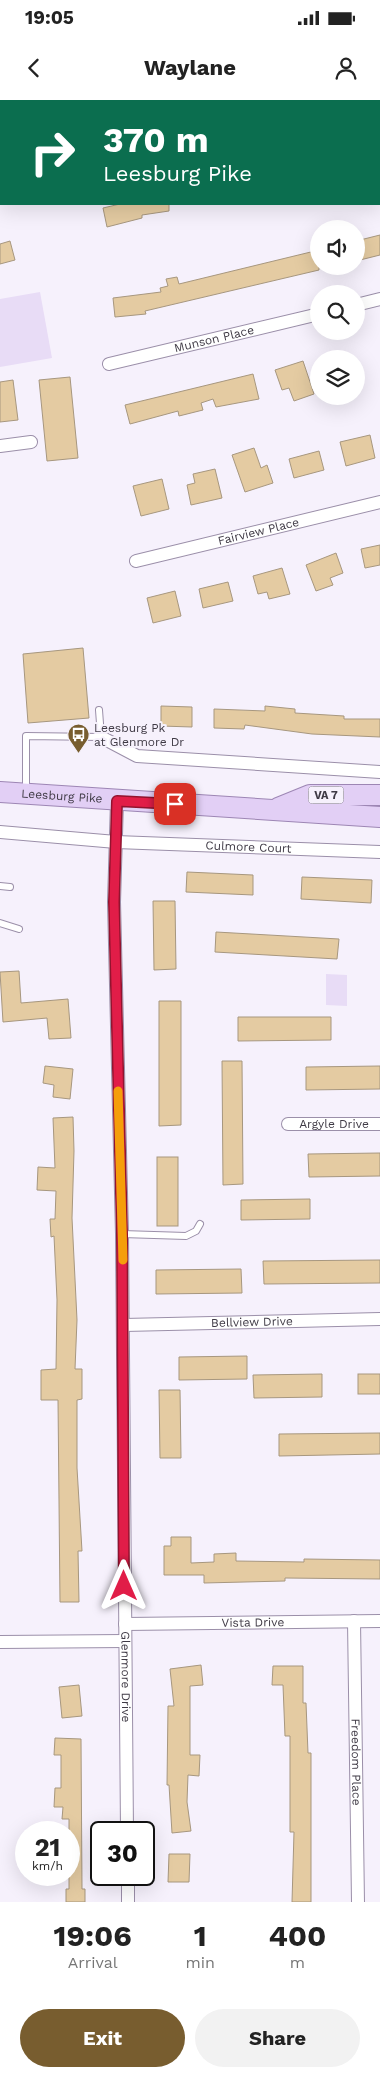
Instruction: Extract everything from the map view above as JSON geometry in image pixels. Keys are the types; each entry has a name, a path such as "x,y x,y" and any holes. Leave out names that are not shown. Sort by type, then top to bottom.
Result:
{"main road":[{"name":"Leesburg Pike","path":"0,792 380,817"},
{"name":"Leesburg Pike","path":"274,810 310,795 380,795"}],"street":[{"path":"365,303 380,299"},
{"name":"Munson Place","path":"110,364 310,316"},
{"path":"0,446 31,442"},
{"name":"Fairview Place","path":"136,561 380,502"},
{"path":"101,737 137,756 380,772"},
{"name":"Glenmore Drive","path":"117,801 114,902 124,1325 124,1624 127,1821"},
{"name":"Culmore Court","path":"0,832 116,842 380,852"},
{"name":"Argyle Drive","path":"288,1124 380,1124"},
{"name":"Bellview Drive","path":"124,1325 380,1319"},
{"name":"Freedom Place","path":"354,1621 358,1902"},
{"name":"Vista Drive","path":"124,1624 380,1621"},
{"path":"0,1642 125,1641"},
{"path":"128,1886 128,1902"}],"lane":[{"path":"26,794 26,736 101,737 99,710"},
{"path":"0,886 10,888"},
{"path":"0,923 19,930"},
{"path":"122,1234 186,1236 196,1231 200,1224"}],"shaded area":[{"path":"40,292 52,358 0,367 0,299"},
{"path":"326,974 347,975 347,1006 326,1005"}],"building":[{"path":"116,205 169,205 169,211 142,215 142,218 107,227 103,208"},
{"path":"380,235 380,255 365,259 365,239"},
{"path":"10,241 15,260 0,264 0,244"},
{"path":"310,252 310,272 145,311 146,314 115,317 113,298 161,292 160,288 168,286 166,279 177,277 179,284"},
{"path":"303,361 310,382 310,395 294,401 289,388 282,390 275,370"},
{"path":"253,374 259,399 216,407 213,399 201,403 203,410 179,416 178,411 130,424 125,405"},
{"path":"70,377 78,458 47,461 39,380"},
{"path":"13,380 18,420 0,422 0,382"},
{"path":"370,435 375,458 346,466 340,442"},
{"path":"254,448 261,468 267,465 273,483 245,492 232,455"},
{"path":"319,451 324,470 294,478 289,459"},
{"path":"215,469 222,498 191,505 187,485 195,483 193,474"},
{"path":"162,479 169,509 141,516 133,486"},
{"path":"380,545 380,565 365,568 361,549"},
{"path":"336,553 343,573 330,578 333,585 316,591 306,565"},
{"path":"282,568 290,594 269,599 267,592 258,594 253,576"},
{"path":"228,582 233,601 203,608 199,589"},
{"path":"175,591 181,616 153,623 147,598"},
{"path":"83,648 89,718 28,723 23,654"},
{"path":"161,706 192,707 192,727 161,726"},
{"path":"265,706 295,709 295,713 344,716 344,719 380,719 380,737 312,734 245,725 244,729 214,728 214,709 265,711"},
{"path":"187,872 253,875 253,895 186,892"},
{"path":"302,877 372,880 371,903 301,899"},
{"path":"153,901 175,901 176,969 154,970"},
{"path":"216,932 339,939 337,959 215,952"},
{"path":"19,971 21,1003 68,999 71,1038 49,1039 47,1018 3,1022 0,972"},
{"path":"159,1001 181,1001 181,1125 159,1126"},
{"path":"238,1017 331,1017 331,1040 238,1041"},
{"path":"222,1061 242,1061 243,1184 223,1185"},
{"path":"45,1066 73,1069 70,1099 53,1097 54,1085 43,1083"},
{"path":"380,1066 380,1089 306,1090 306,1067"},
{"path":"73,1117 72,1218 77,1320 75,1369 82,1369 82,1399 77,1400 77,1468 82,1551 78,1551 79,1602 60,1602 58,1400 41,1400 41,1370 56,1369 57,1300 54,1236 51,1237 50,1219 55,1219 56,1191 37,1190 38,1167 55,1168 53,1118"},
{"path":"380,1153 380,1176 309,1177 308,1154"},
{"path":"157,1157 178,1157 178,1226 157,1226"},
{"path":"310,1199 310,1219 241,1220 241,1200"},
{"path":"380,1260 380,1283 264,1284 263,1261"},
{"path":"241,1269 242,1293 156,1294 156,1270"},
{"path":"247,1356 247,1379 179,1380 179,1357"},
{"path":"322,1374 322,1397 254,1398 253,1375"},
{"path":"358,1374 380,1374 380,1394 358,1394"},
{"path":"159,1390 180,1390 181,1458 160,1458"},
{"path":"380,1433 380,1454 279,1456 279,1434"},
{"path":"171,1537 191,1537 191,1563 214,1562 214,1554 236,1553 236,1561 304,1562 304,1559 380,1560 380,1579 285,1578 285,1581 204,1583 204,1575 164,1575 164,1546 171,1546"},
{"path":"201,1665 203,1685 190,1686 190,1755 200,1755 199,1776 188,1775 187,1802 191,1831 172,1833 169,1785 167,1785 168,1706 174,1706 170,1669"},
{"path":"273,1666 303,1666 303,1703 306,1703 308,1753 311,1753 311,1902 292,1902 294,1832 290,1832 290,1736 285,1736 283,1685 272,1685"},
{"path":"79,1685 82,1716 62,1718 59,1687"},
{"path":"55,1738 81,1739 82,1889 85,1889 85,1902 66,1902 66,1889 69,1889 69,1886 80,1886 80,1821 62,1819 63,1807 54,1807 55,1788 61,1788 61,1755 54,1755"},
{"path":"169,1854 190,1854 189,1882 168,1882"}],"slow traffic":[{"path":"118,1091 123,1260"}],"place":[{"name":"Leesburg Pk at Glenmore Dr","path":"78,754"}],"route":[{"path":"124,1586 124,1344 114,902 117,801 175,804"}]}
